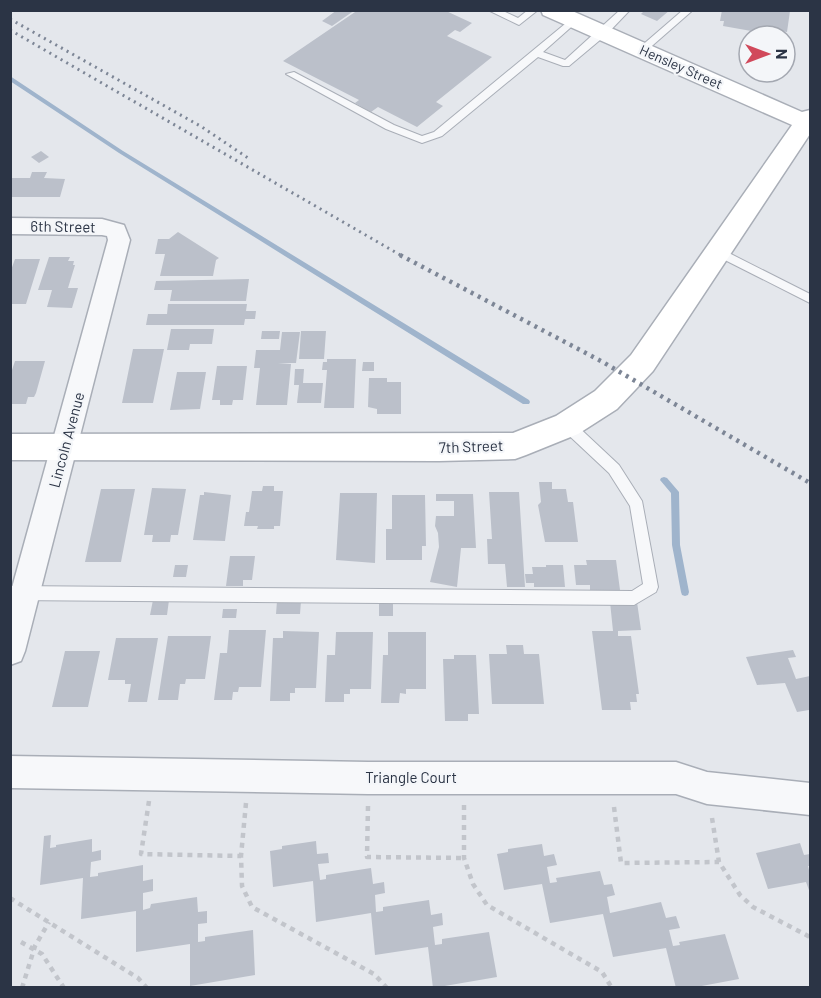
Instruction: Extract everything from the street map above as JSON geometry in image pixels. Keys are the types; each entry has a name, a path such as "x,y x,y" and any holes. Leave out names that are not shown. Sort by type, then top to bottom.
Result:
{"street":[{"name":"Hensley Street","path":"551,10 809,121"},
{"name":"7th Street","path":"10,447 439,448 515,446 567,425 606,400 642,363 809,121"},
{"name":"6th Street","path":"10,226 102,227 116,230"},
{"name":"Lincoln Avenue","path":"10,651 18,593 65,448 119,240 116,230"},
{"name":"Triangle Court","path":"10,772 368,778 676,778 707,788 810,799"}],"lane":[{"path":"492,10 519,22 534,10"},
{"path":"537,53 566,64 626,10"},
{"path":"642,50 689,10"},
{"path":"291,74 398,130 422,140 438,134 574,21"},
{"path":"718,252 810,299"},
{"path":"18,593 634,597 651,587 637,505 614,469 567,425"}],"path":[{"path":"153,774 141,854 241,856"},
{"path":"249,775 241,856 242,886 252,907 374,974 387,987"},
{"path":"368,778 367,857 464,858"},
{"path":"464,778 464,858 473,884 487,905 602,972 612,987"},
{"path":"610,779 621,863 719,862"},
{"path":"707,788 719,862 740,895 753,907 810,938"},
{"path":"10,898 138,978 147,987"},
{"path":"22,987 35,946 49,922"},
{"path":"21,942 35,946 51,964 64,987"}],"building":[{"path":"337,10 355,10 332,26 322,21"},
{"path":"358,10 444,10 472,23 460,32 455,30 447,36 492,57 436,102 443,106 417,127 378,107 371,112 355,103 359,100 283,61"},
{"path":"645,10 670,10 657,21 641,14"},
{"path":"722,10 790,11 788,24 737,24 737,28 723,26 724,21 720,21"},
{"path":"41,151 49,157 39,163 31,157"},
{"path":"32,172 47,172 44,178 65,179 60,197 10,197 11,178 30,178"},
{"path":"178,232 219,258 216,260 213,276 160,276 165,254 155,254 158,239 169,239"},
{"path":"49,257 70,257 68,261 74,261 73,265 75,265 68,288 78,288 72,308 47,307 52,290 38,290"},
{"path":"15,259 40,259 26,304 10,304 10,273"},
{"path":"249,279 246,301 170,301 172,290 154,290 156,281"},
{"path":"168,304 247,304 246,311 256,311 255,319 245,319 244,325 146,325 148,314 167,314"},
{"path":"171,329 214,329 212,344 190,344 189,350 167,350"},
{"path":"262,331 280,331 279,339 261,339"},
{"path":"301,331 326,331 324,359 299,359"},
{"path":"282,332 300,332 296,363 278,363 291,364 287,405 256,405 260,368 254,368 256,350 280,350"},
{"path":"133,349 164,349 153,403 122,403"},
{"path":"327,359 356,359 354,408 324,408 327,370 322,370 323,362 327,362"},
{"path":"15,361 45,361 36,393 34,397 28,397 26,404 10,404 10,376"},
{"path":"363,362 374,362 374,371 362,371"},
{"path":"217,366 247,366 243,400 233,400 232,405 220,405 220,400 212,400"},
{"path":"295,369 304,369 303,383 323,383 321,403 297,403 299,385 294,385"},
{"path":"177,372 206,372 200,409 170,410"},
{"path":"369,378 387,378 387,382 401,382 401,414 377,414 377,409 368,407"},
{"path":"539,482 552,482 552,489 566,489 568,502 573,502 578,542 545,542 538,505 541,502"},
{"path":"263,486 274,486 274,491 283,491 280,526 274,526 274,529 244,526 252,491 262,491"},
{"path":"152,488 186,489 178,535 171,535 170,542 152,542 153,535 144,535"},
{"path":"101,489 135,489 121,562 85,562"},
{"path":"204,492 231,495 225,541 193,540 200,495 204,495"},
{"path":"489,492 519,492 525,587 507,587 505,564 488,564 487,539 492,539"},
{"path":"340,493 377,493 375,563 336,560"},
{"path":"436,494 473,494 476,548 461,548 457,587 430,582 439,547 435,526 436,516 454,516 454,501 436,501"},
{"path":"392,495 425,495 426,546 422,546 422,560 386,560 386,529 392,529"},
{"path":"230,556 255,556 252,580 243,580 243,586 226,586"},
{"path":"586,560 616,560 620,590 590,590 590,585 576,585 574,565 587,565"},
{"path":"175,565 188,565 186,577 173,577"},
{"path":"546,565 563,565 565,587 534,587 534,583 526,583 525,574 533,574 532,567 546,567"},
{"path":"153,600 169,600 167,615 150,615"},
{"path":"277,601 301,601 300,614 276,614"},
{"path":"610,602 637,602 641,630 618,631 618,636 631,636 639,694 636,694 637,702 630,702 631,710 602,710 592,631 613,631"},
{"path":"379,603 393,603 393,616 379,616"},
{"path":"223,609 237,609 236,618 222,618"},
{"path":"229,630 266,630 261,687 239,687 238,692 233,692 232,700 214,700 220,653 227,653"},
{"path":"283,631 319,632 316,688 295,688 295,693 290,693 290,701 270,701 273,638 283,638"},
{"path":"336,632 373,632 371,689 350,689 350,694 344,694 344,702 325,702 327,655 335,655"},
{"path":"388,632 426,632 426,689 406,689 406,694 400,693 399,703 381,703 383,655 388,655"},
{"path":"168,636 211,636 205,679 186,679 185,684 180,684 178,700 158,700"},
{"path":"116,638 158,638 147,702 128,702 131,684 125,684 125,680 108,680"},
{"path":"506,645 523,645 524,654 539,654 544,704 492,704 489,654 507,654"},
{"path":"793,650 796,657 788,658 796,679 810,676 810,714 809,710 797,712 785,683 757,685 746,657"},
{"path":"65,651 100,651 88,707 52,707"},
{"path":"454,655 476,655 479,714 468,714 468,721 445,721 443,659 454,659"},
{"path":"51,835 50,848 92,839 92,852 101,850 101,860 91,862 90,877 98,876 98,873 143,865 143,881 153,879 153,891 143,893 143,910 150,908 151,904 197,897 198,912 207,911 207,923 198,924 198,942 205,941 205,937 253,930 255,975 190,986 190,944 136,952 136,911 81,919 83,878 40,885 44,836"},
{"path":"316,841 317,854 328,853 329,863 318,864 320,880 326,879 326,875 371,868 373,884 384,882 385,893 375,895 376,912 383,911 383,907 429,900 431,915 442,913 443,925 433,927 435,945 442,944 442,939 489,932 497,977 433,988 428,947 375,955 371,913 316,922 313,881 273,887 270,851 282,849 282,846"},
{"path":"800,843 804,855 810,854 810,866 808,866 810,893 806,882 768,889 756,853"},
{"path":"542,844 544,856 554,854 557,865 547,867 550,883 557,882 556,878 600,871 604,885 612,884 615,895 607,897 610,913 661,902 666,918 676,916 680,928 669,930 673,946 680,945 679,942 725,934 739,979 691,988 676,988 666,948 613,957 603,914 550,923 542,884 504,890 497,854 508,852 508,849"}],"waterway":[{"path":"10,78 121,152 526,402"},
{"path":"664,480 675,492 676,545 685,592"}],"railway":[{"path":"10,19 202,127 251,160"},
{"path":"10,30 402,256"},
{"path":"400,255 601,361 810,483"}]}
